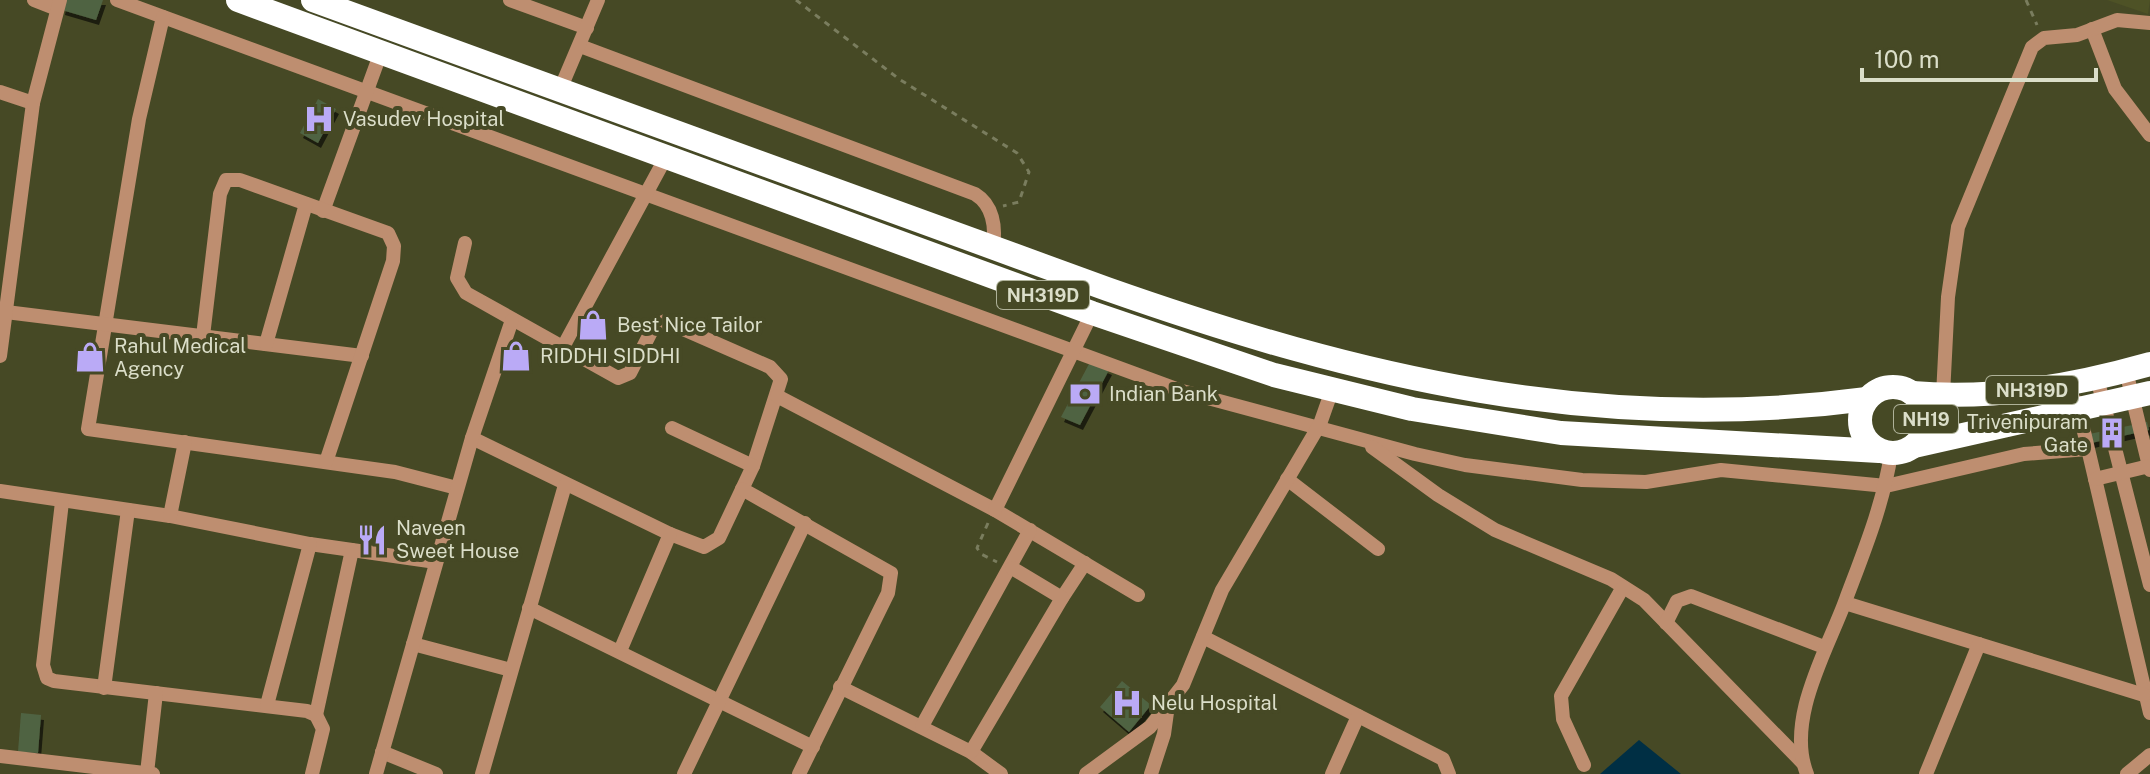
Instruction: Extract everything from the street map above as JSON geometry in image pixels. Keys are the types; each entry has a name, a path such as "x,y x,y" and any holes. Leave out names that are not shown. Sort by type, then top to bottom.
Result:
{"highway":[{"name":"NH319D","path":"238,0 1092,313 1263,371 1332,390 1477,422 1561,433 1895,450 2141,396"},
{"name":"NH319D","path":"313,0 562,84 994,238 1238,335 1374,372 1577,405 1673,411 1789,409 1867,399"},
{"name":"NH319D","path":"1912,393 1943,395 2032,391 2150,364"},
{"name":"NH19","path":"1888,387 1912,393 1926,413 1922,437 1895,450 1869,444 1859,422 1867,399 1888,387"}],"street":[{"path":"0,356 33,103 59,4 34,0"},
{"path":"117,0 1182,391 1465,465 1582,480 1646,482 1721,470 1886,486 2024,454 2087,449"},
{"path":"510,0 538,5 587,28"},
{"path":"562,84 598,0"},
{"path":"163,17 139,119 88,429 395,472 457,488"},
{"path":"1943,395 1948,297 1958,227 2015,84 2038,41 2129,18 2150,23"},
{"path":"2092,29 2115,89 2150,135"},
{"path":"578,49 975,194 988,209 994,238"},
{"path":"323,211 381,52"},
{"path":"0,92 33,103"},
{"path":"563,347 666,157"},
{"path":"203,336 220,194 226,180 240,180 381,229 393,239 393,261 326,462"},
{"path":"266,344 306,204"},
{"path":"465,243 457,270 460,286 512,320 618,378 633,369 654,326 659,322 672,322 770,367 781,379 753,466 742,489 714,542 697,547 472,438"},
{"path":"6,312 362,356"},
{"path":"995,510 1092,313"},
{"path":"376,774 457,488 512,320"},
{"path":"2095,479 2150,468 2141,396 2126,371"},
{"path":"2097,378 2150,585"},
{"path":"2071,384 2150,713"},
{"path":"1086,774 1131,744 1183,685 1241,553 1317,428 1332,390"},
{"path":"777,396 995,510 1138,595"},
{"path":"672,428 753,466"},
{"path":"1365,441 1438,495 1495,530 1623,587 1644,600 1804,771"},
{"path":"170,516 185,442"},
{"path":"1804,771 1802,733 1824,647 1845,603 1886,486 1895,450"},
{"path":"1287,479 1378,549"},
{"path":"482,774 565,485"},
{"path":"742,489 891,573 888,593 799,774"},
{"path":"0,491 170,516 310,544 436,562"},
{"path":"62,502 43,673 54,681 267,705 316,715"},
{"path":"104,688 128,510"},
{"path":"684,774 805,523"},
{"path":"922,726 1012,568 1030,530"},
{"path":"620,651 670,534"},
{"path":"267,705 310,544"},
{"path":"312,774 323,729 316,715 352,550"},
{"path":"971,752 1085,563"},
{"path":"1012,568 1062,598"},
{"path":"1584,765 1563,719 1561,696 1623,587"},
{"path":"1666,623 1677,601 1691,596 1824,647"},
{"path":"1845,603 2144,695"},
{"path":"529,608 813,747"},
{"path":"1203,637 1443,759 1449,774"},
{"path":"413,644 511,670"},
{"path":"1926,774 1979,644"},
{"path":"840,687 971,752 1001,774"},
{"path":"147,773 156,693"},
{"path":"1151,774 1164,734 1168,705"},
{"path":"1332,774 1358,716"},
{"path":"382,752 436,774"},
{"path":"2127,774 2150,755"},
{"path":"0,756 55,769 153,774"}],"path":[{"path":"796,0 899,79 1017,153 1029,172 1022,198 1015,204 988,209"},
{"path":"2026,0 2037,20 2038,41"},
{"path":"995,510 977,548 981,554 1012,568"}],"shaded area":[{"path":"2107,0 2150,0 2148,14"}],"water":[{"path":"1639,740 1681,774 1600,774"}],"building":[{"path":"64,0 103,0 96,20 62,10"},
{"path":"318,99 336,109 318,143 300,133"},
{"name":"Indian Bank","path":"1090,362 1109,370 1080,425 1061,417"},
{"name":"Trivenipuram Gate","path":"2147,422 2149,430 2078,446 2075,437"},
{"path":"1122,681 1151,705 1129,732 1100,707"},
{"path":"21,713 41,715 38,753 18,752"}],"place":[{"name":"Vasudev Hospital","path":"319,119"},
{"name":"Best Nice Tailor","path":"593,325"},
{"name":"RIDDHI SIDDHI","path":"516,356"},
{"name":"Rahul Medical Agency","path":"90,357"},
{"name":"Indian Bank","path":"1085,394"},
{"name":"Trivenipuram Gate","path":"2112,433"},
{"name":"Naveen Sweet House","path":"372,540"},
{"name":"Nelu Hospital","path":"1127,703"}]}
